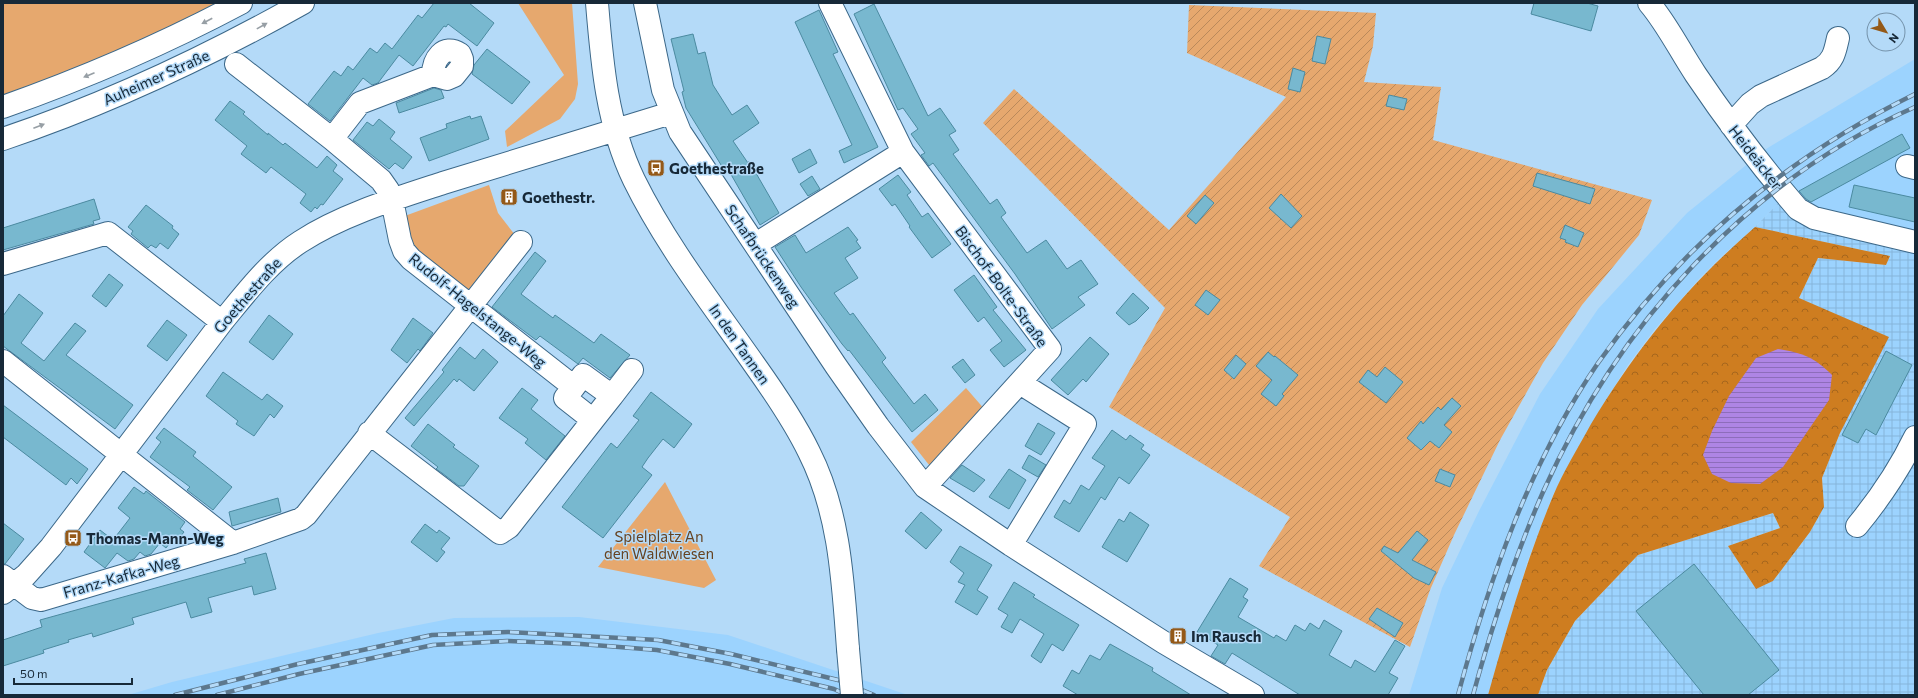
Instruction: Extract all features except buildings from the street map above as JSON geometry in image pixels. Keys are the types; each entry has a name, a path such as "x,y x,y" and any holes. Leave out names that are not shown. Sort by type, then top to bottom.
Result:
{"street":[{"name":"Auheimer Straße","path":"3,107 66,84 131,57 241,3"},
{"name":"Auheimer Straße","path":"3,138 85,108 168,73 234,42 303,3"},
{"name":"In den Tannen","path":"597,3 605,90 615,130 633,179 660,227 776,395 810,452 832,513 835,527 844,585 852,695"},
{"name":"Schafbrückenweg","path":"645,3 660,77 671,113 680,132 878,426 925,487"},
{"name":"Bischof-Bolte-Straße","path":"830,3 903,152 1050,349 925,487"},
{"name":"Heideäcker","path":"1649,3 1657,12 1688,64 1731,125 1798,209 1814,218 1915,242"},
{"path":"1731,125 1750,104 1760,96 1822,68 1830,62 1833,57 1838,38"},
{"name":"Rudolf-Hagelstange-Weg","path":"236,64 332,139 381,180 388,190 392,200 400,240 404,251 418,266 471,305 574,387"},
{"path":"332,139 360,103 433,75"},
{"name":"Goethestraße","path":"7,585 32,570 222,322 266,270 300,242 325,228 392,200 671,113"},
{"path":"756,244 903,152"},
{"path":"3,264 108,233 222,322"},
{"name":"Franz-Kafka-Weg","path":"7,585 32,598 41,600 233,543 295,522 306,515 369,433 521,242"},
{"path":"3,361 233,543"},
{"path":"369,433 500,533 509,527 632,370"},
{"path":"593,420 565,398 583,374 612,396"},
{"path":"1011,545 1085,424 1020,383"},
{"path":"1857,526 1881,498 1904,461 1915,437"},
{"path":"925,487 1011,545 1163,642 1253,695"}],"shaded area":[{"path":"1915,59 1915,239 1822,216 1791,190 1755,227 1722,256 1698,280 1655,329 1628,365 1604,403 1553,495 1527,563 1488,695 1409,695 1442,588 1479,511 1540,394 1598,309 1687,213 1766,149"},
{"path":"1791,190 1810,210 1915,239 1915,695 1538,695 1547,670 1575,621 1638,555 1773,513 1780,528 1728,546 1756,589 1773,581 1810,532 1824,507 1822,478 1840,433 1799,298 1818,258 1886,265 1890,256 1755,227"},
{"path":"1778,349 1794,352 1808,357 1832,375 1829,400 1783,467 1760,484 1731,483 1712,474 1703,455 1712,431 1729,396 1756,358"},
{"path":"579,617 728,635 908,695 128,695 172,682 378,633 454,618"}],"green space":[{"path":"3,3 219,3 153,38 3,97"},
{"path":"518,3 572,3 578,84 575,99 560,119 507,147 505,131 564,75"},
{"path":"1189,5 1376,13 1373,46 1364,82 1441,87 1433,140 1652,200 1639,235 1582,305 1543,363 1500,440 1454,535 1430,590 1410,647 1259,566 1290,517 1109,407 1165,308 983,123 1014,89 1169,230 1286,97 1187,53"},
{"path":"489,185 498,213 515,235 472,292 411,250 402,217"},
{"path":"1755,227 1890,256 1886,265 1818,258 1799,298 1889,337 1840,433 1822,478 1824,507 1810,532 1773,581 1756,589 1728,546 1780,528 1773,513 1638,555 1575,621 1547,670 1538,695 1488,695 1502,645 1543,520 1561,478 1591,424 1626,369 1665,319 1707,272"},
{"path":"966,388 986,411 933,470 911,442"},
{"name":"Spielplatz An den Waldwiesen","path":"665,482 716,580 704,588 598,567"}],"railway":[{"path":"1458,695 1483,609 1514,523 1552,440 1598,363 1630,321 1664,281 1739,209 1780,176 1823,146 1868,119 1915,94"},
{"path":"1473,695 1504,592 1522,542 1543,492 1573,431 1609,372 1649,317 1694,265 1743,218 1796,175 1854,138 1915,107"},
{"path":"175,695 298,664 432,635 508,632 658,640 731,654 838,680 874,695"},
{"path":"217,695 299,674 433,645 507,641 581,644 657,650 730,664 834,689 847,695"}],"place":[{"name":"Goethestraße","path":"656,168"},
{"name":"Goethestr.","path":"509,197"},
{"name":"Thomas-Mann-Weg","path":"73,538"},
{"name":"Im Rausch","path":"1178,636"}]}
